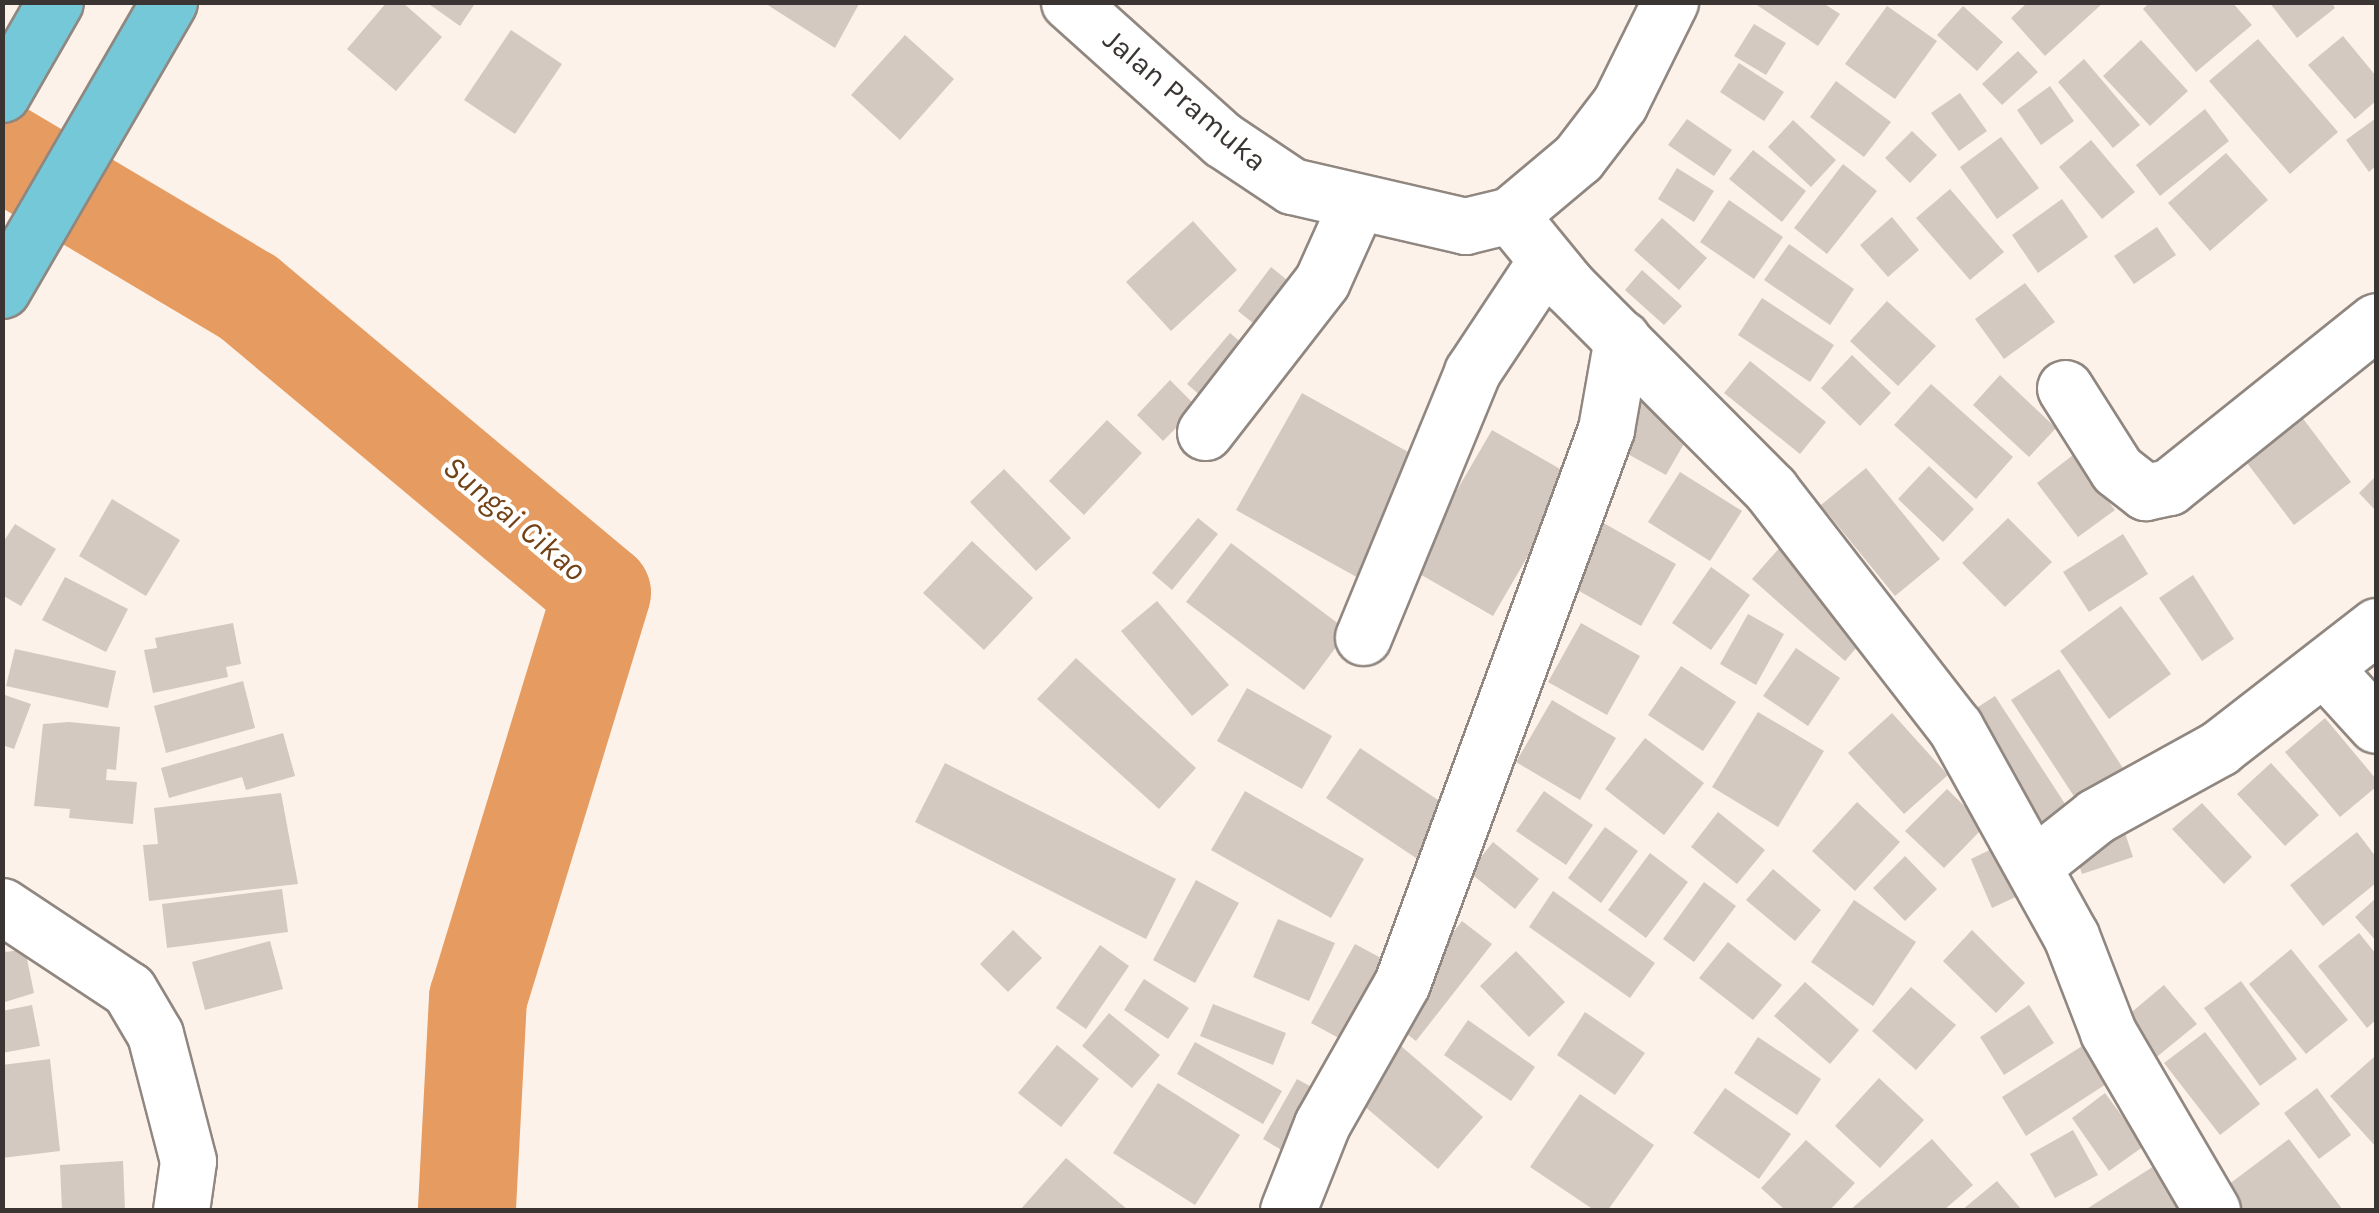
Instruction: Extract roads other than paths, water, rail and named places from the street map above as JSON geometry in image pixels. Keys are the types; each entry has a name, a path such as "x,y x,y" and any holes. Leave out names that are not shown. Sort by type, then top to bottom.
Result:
{"highway":[{"path":"2,94 55,2"},
{"path":"2,290 167,7"}],"street":[{"name":"Jalan Pramuka","path":"1069,2 1224,140 1292,186 1465,226 1510,215 1578,158 1620,103 1670,2"},
{"path":"1205,432 1322,281 1357,203"},
{"path":"1510,215 1546,260 1729,443 1955,727 2071,936 2108,1032 2212,1210"},
{"path":"1363,637 1472,372 1546,260"},
{"path":"2065,388 2117,470 2145,492 2169,487 2376,321"},
{"path":"1288,1210 1322,1124 1402,983 1606,429 1622,338"},
{"path":"2033,866 2096,816 2220,748 2326,670 2376,626"},
{"path":"2326,670 2376,725"},
{"path":"2,906 129,990 155,1034 188,1161 181,1210"}],"waterway":[{"name":"Sungai Cikao","path":"2,151 248,297 602,593 478,998 467,1210"}]}
